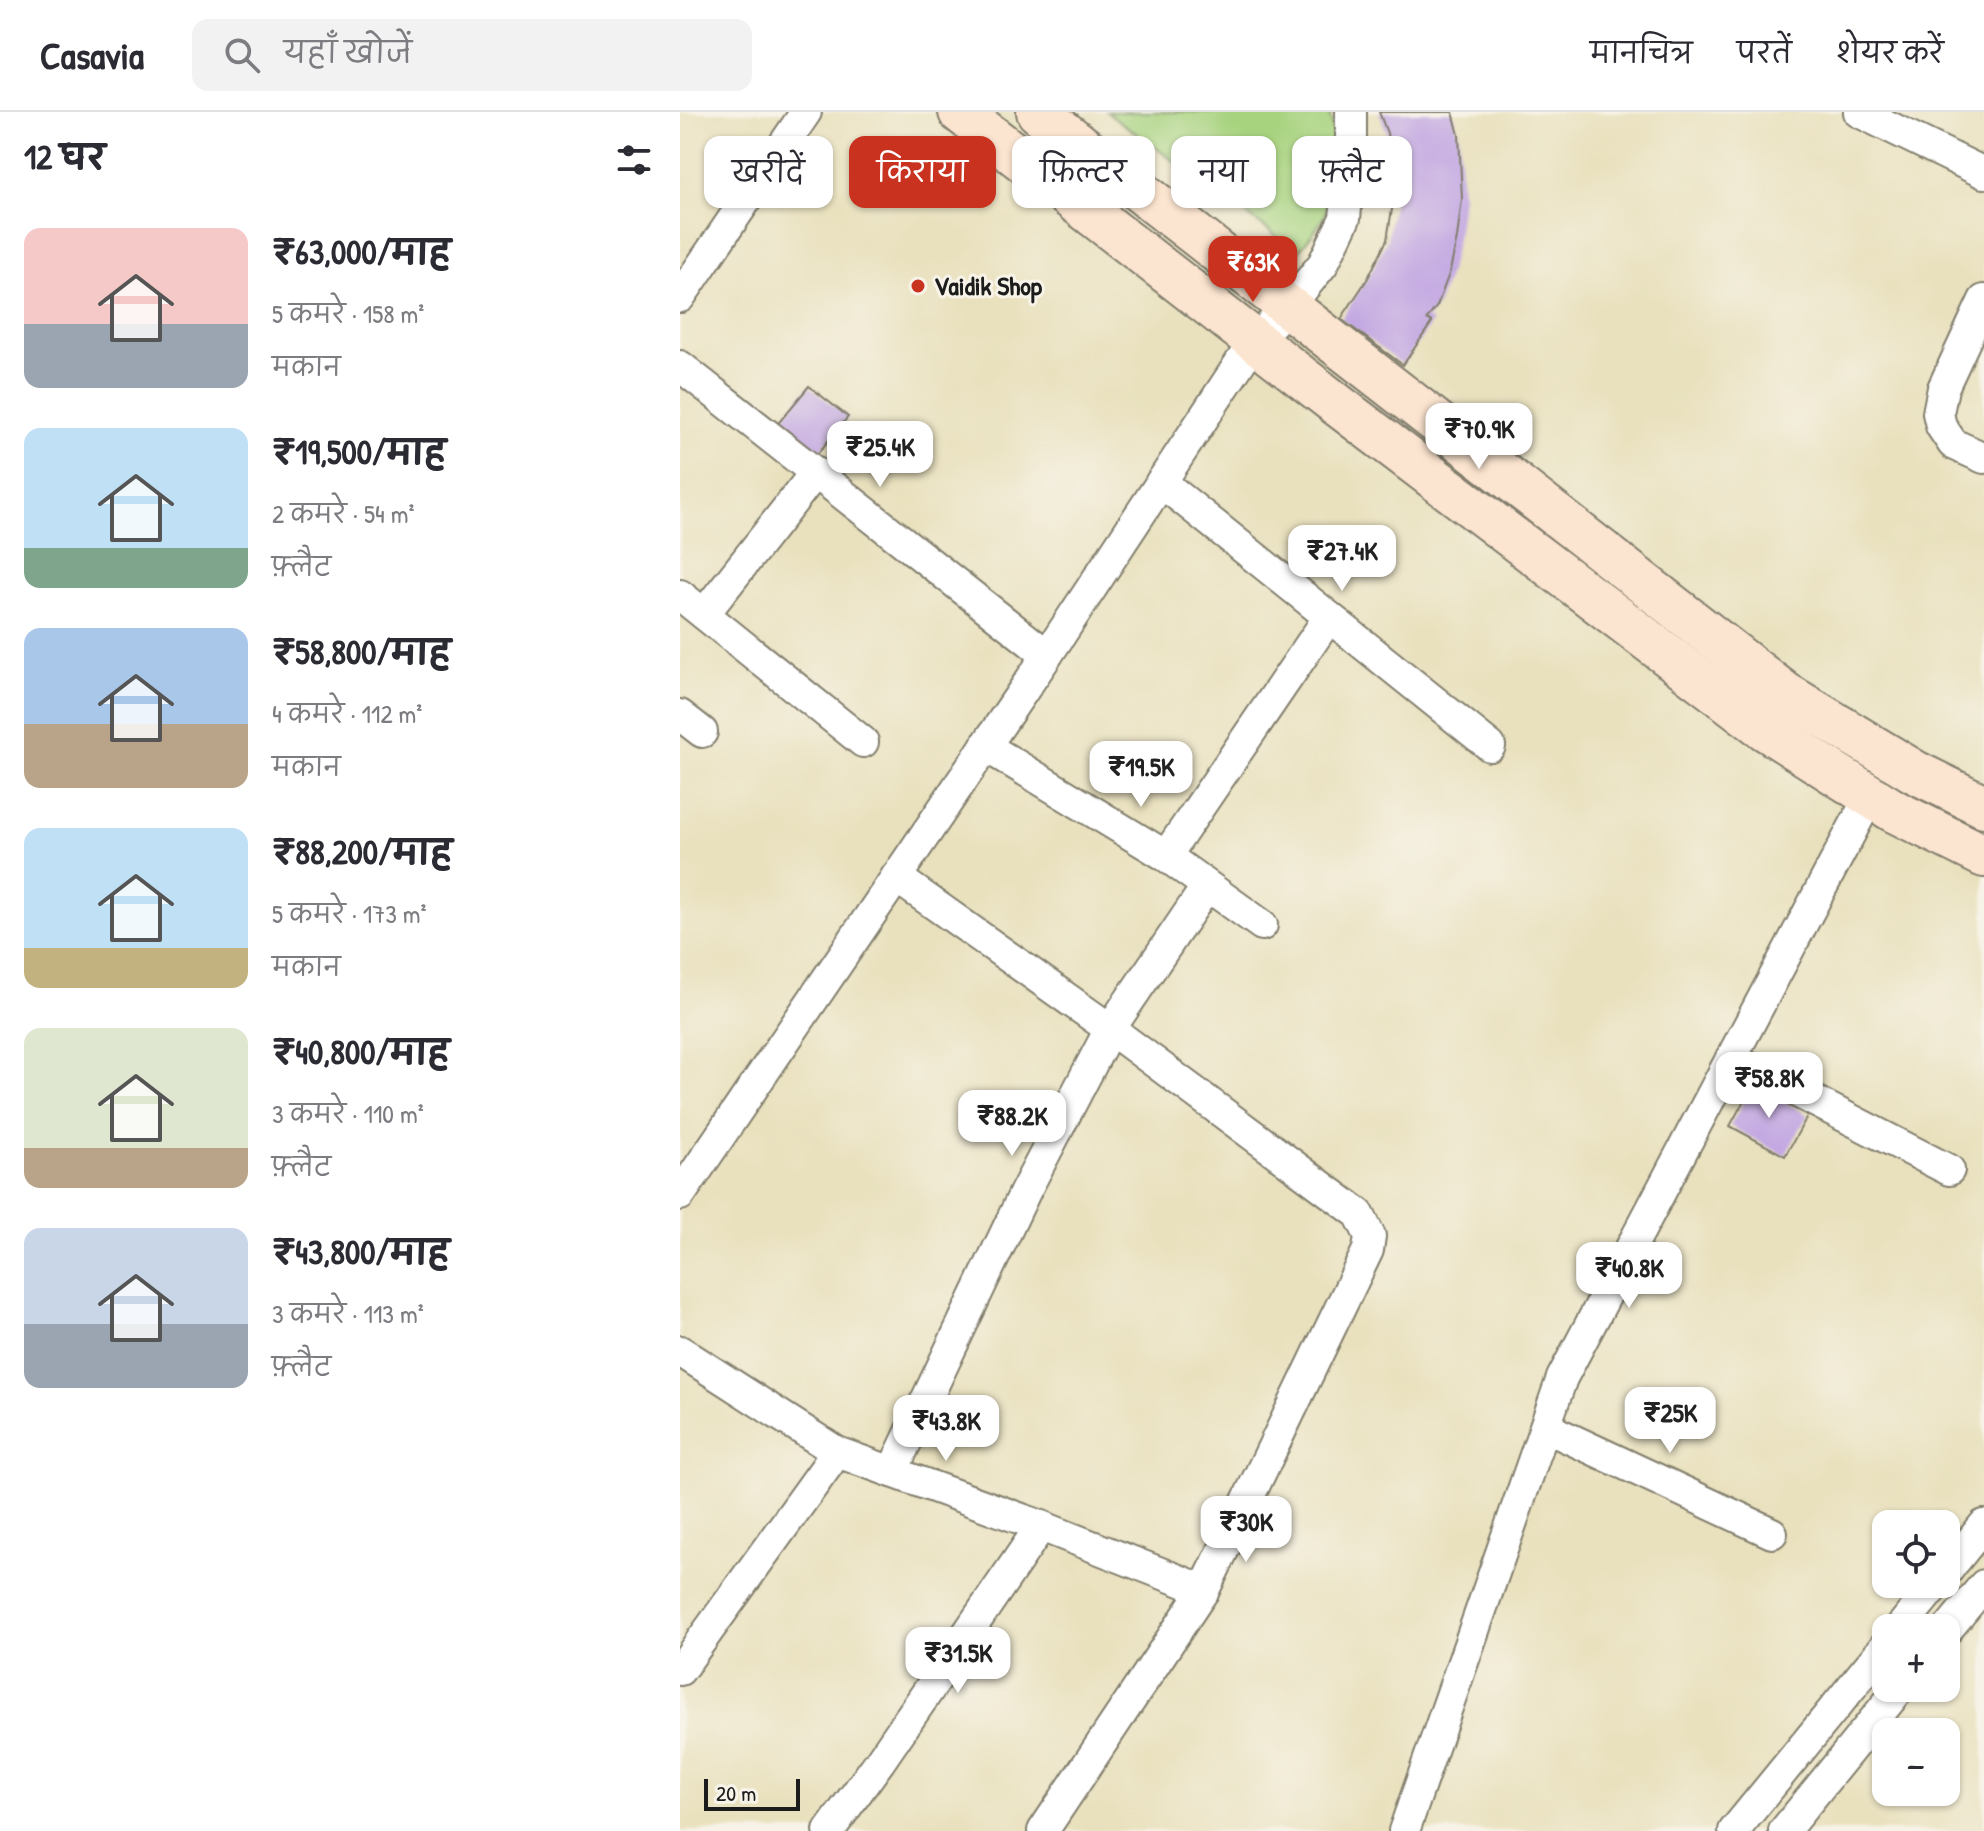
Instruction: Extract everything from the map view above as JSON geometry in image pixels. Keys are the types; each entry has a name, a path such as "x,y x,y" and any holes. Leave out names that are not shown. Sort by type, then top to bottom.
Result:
{"main road":[{"path":"960,112 1765,729 1894,811 1984,856"},
{"path":"1038,112 1786,694 1915,772 1984,806"}],"street":[{"path":"680,297 806,112"},
{"path":"680,1195 1047,655 1255,340 1289,306 1323,264 1345,218 1351,157 1351,112"},
{"path":"1859,112 1984,173"},
{"path":"1984,300 1943,388 1938,413 1941,426 1953,444 1984,458"},
{"path":"680,366 1047,655"},
{"path":"704,614 815,473"},
{"path":"1161,482 1490,746"},
{"path":"680,595 863,742"},
{"path":"1166,856 1329,617"},
{"path":"985,746 1166,856 1262,925"},
{"path":"1404,1831 1562,1378 1870,796"},
{"path":"896,877 1110,1029 1359,1214 1370,1236 1368,1250 1204,1590 1043,1831"},
{"path":"892,1472 1025,1192 1110,1029 1207,886"},
{"path":"1731,1058 1949,1170"},
{"path":"680,1351 837,1452 1041,1526 1204,1590"},
{"path":"1545,1427 1772,1533"},
{"path":"680,1670 837,1452"},
{"path":"1960,1555 1984,1525"},
{"path":"829,1831 1041,1526"},
{"path":"1960,1614 1984,1585"},
{"path":"1911,1614 1925,1598"},
{"path":"1734,1831 1872,1662"},
{"path":"1784,1831 1889,1702"}],"green space":[{"path":"1107,112 1329,112 1333,136 1292,136 1292,208 1327,208 1325,215 1298,252 1238,208 1276,208 1276,136 1171,136 1171,159 1155,147 1155,136 1140,136"}],"building":[{"path":"1379,112 1453,112 1459,135 1462,199 1450,271 1437,306 1427,319 1432,322 1403,365 1341,319 1368,278 1387,240 1392,208 1412,208 1412,136 1387,136"},
{"path":"809,386 848,417 814,458 775,427"},
{"path":"1753,1084 1808,1115 1785,1156 1730,1126"}],"place":[{"name":"Vaidik Shop","path":"918,286"}]}
